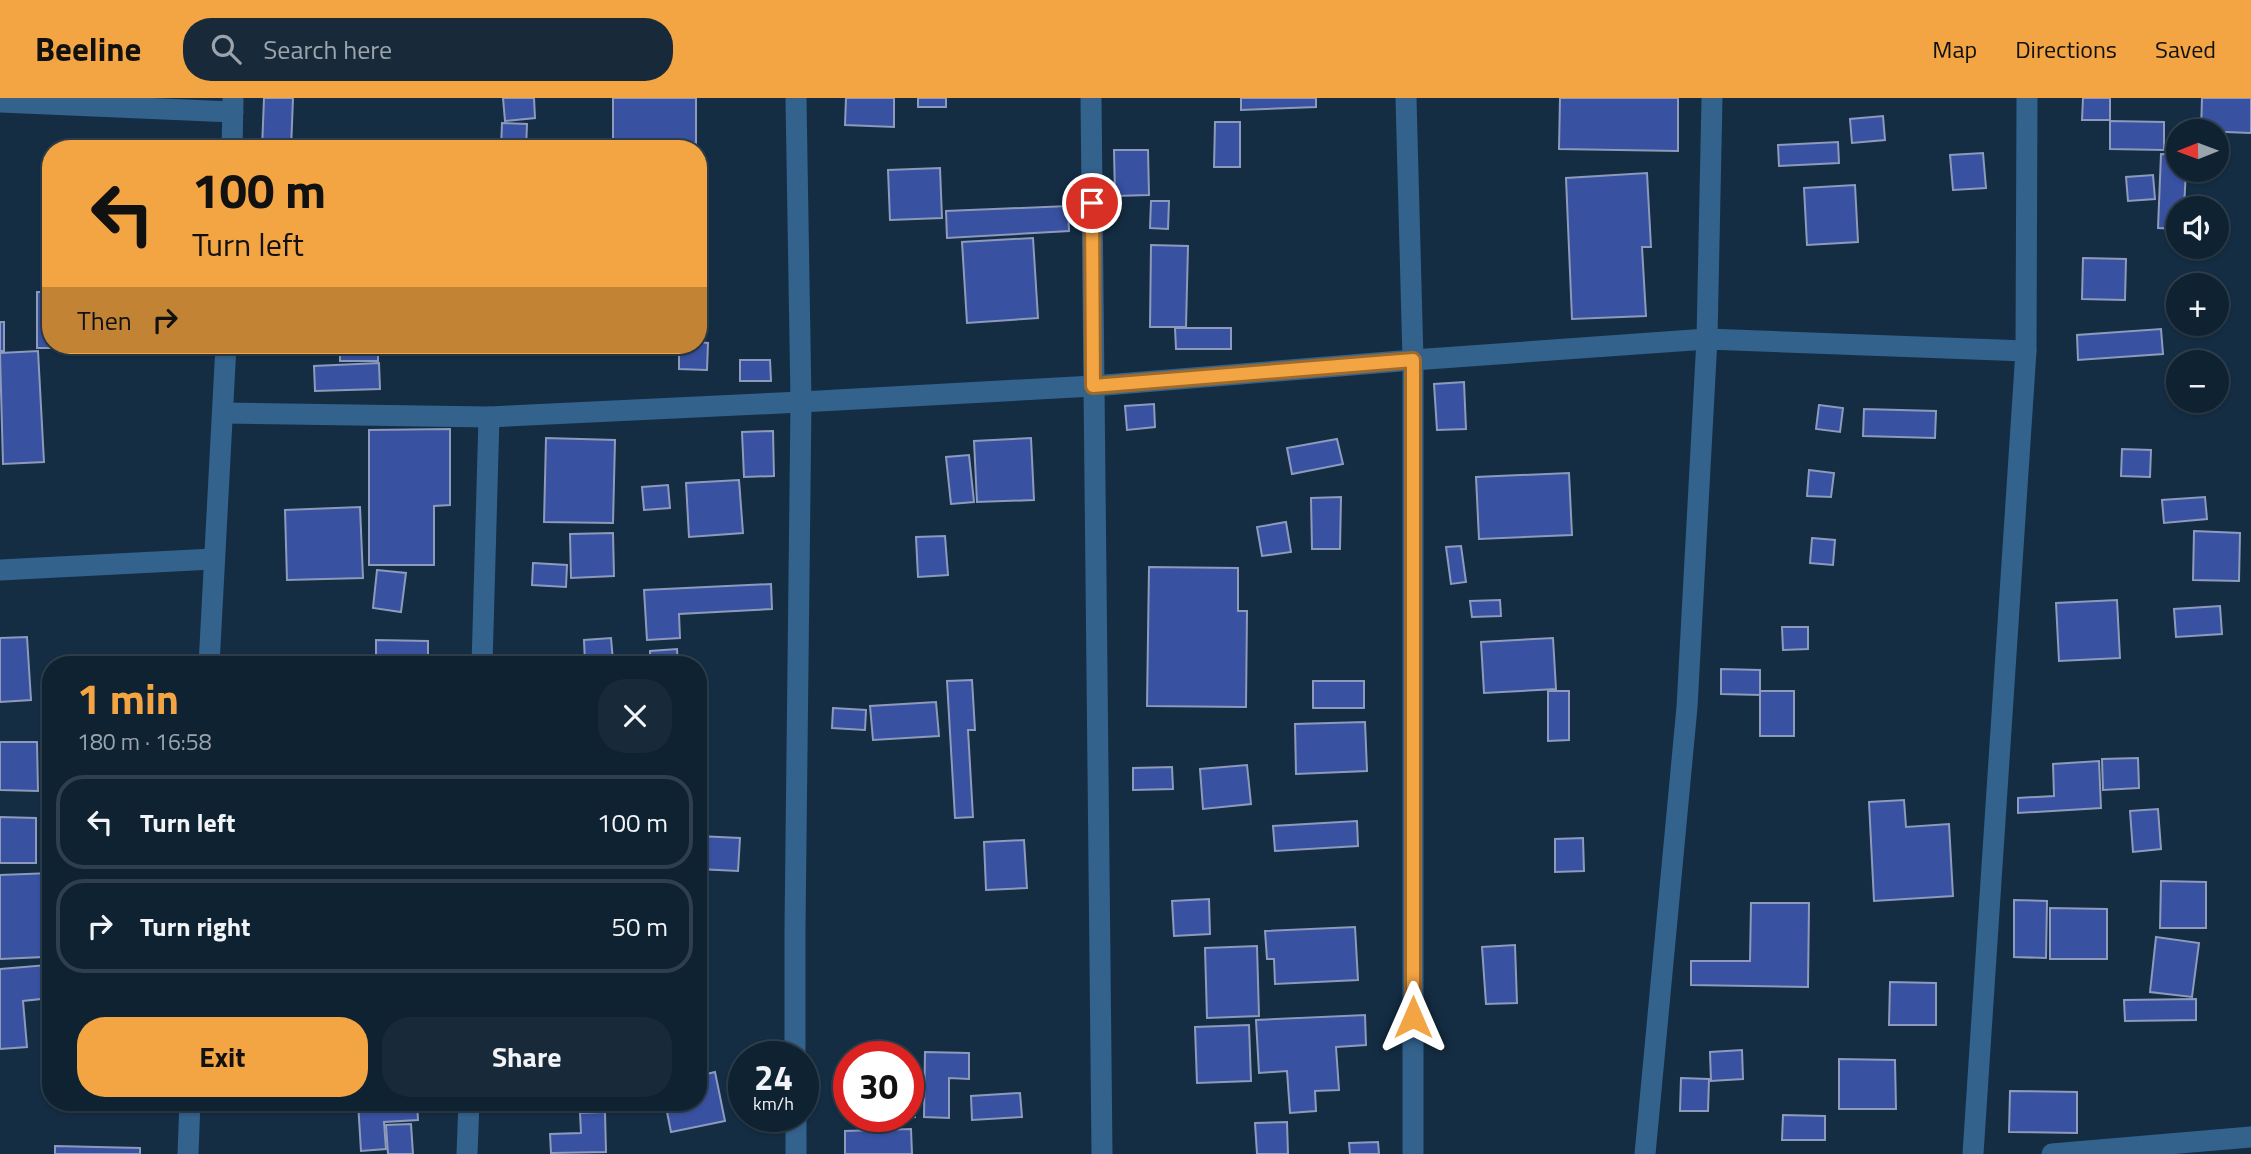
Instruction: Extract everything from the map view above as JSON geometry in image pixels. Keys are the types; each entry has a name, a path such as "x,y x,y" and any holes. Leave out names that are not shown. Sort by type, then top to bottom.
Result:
{"street":[{"path":"795,1041 801,402 796,98"},
{"path":"1091,98 1102,1154"},
{"path":"1406,98 1413,360 1413,1154"},
{"path":"1645,1154 1686,707 1707,339 1712,98"},
{"path":"1973,1154 2026,351 2027,98"},
{"path":"0,102 233,105 232,140"},
{"path":"224,413 489,416 801,402 1093,386 1707,339 2026,351"},
{"path":"209,656 226,354"},
{"path":"482,656 489,416"},
{"path":"0,570 213,559"},
{"path":"188,1154 190,1111"},
{"path":"467,1154 469,1111"},
{"path":"796,1132 796,1154"},
{"path":"2052,1154 2246,1143"}],"building":[{"path":"264,98 293,98 291,140 262,140"},
{"path":"503,98 534,98 535,118 505,121"},
{"path":"613,98 696,98 696,140 613,140"},
{"path":"846,98 894,98 894,127 845,125"},
{"path":"918,98 946,98 946,107 918,107"},
{"path":"1241,98 1316,98 1316,107 1241,110"},
{"path":"1560,98 1678,98 1678,151 1559,149"},
{"path":"2083,98 2110,98 2110,120 2082,120"},
{"path":"2202,98 2251,98 2251,133 2230,132 2230,119 2201,119"},
{"path":"1883,116 1885,140 1852,143 1850,119"},
{"path":"2110,121 2164,122 2164,150 2110,149"},
{"path":"1215,122 1240,122 1240,167 1214,167"},
{"path":"502,123 527,124 526,140 501,140"},
{"path":"1838,142 1839,163 1779,166 1778,145"},
{"path":"1114,150 1148,150 1149,195 1115,196"},
{"path":"1983,153 1986,188 1953,190 1950,155"},
{"path":"2161,154 2166,154 2166,182 2185,182 2185,196 2166,196 2166,228 2158,228"},
{"path":"940,168 942,218 890,220 888,170"},
{"path":"1647,173 1651,247 1642,247 1646,316 1572,319 1566,178"},
{"path":"2153,175 2155,199 2128,201 2126,177"},
{"path":"1855,185 1858,242 1807,245 1804,188"},
{"path":"1151,201 1169,201 1168,229 1150,228"},
{"path":"1068,206 1069,231 947,238 946,211"},
{"path":"1033,238 1038,318 967,323 962,242"},
{"path":"1151,245 1188,246 1186,327 1150,327"},
{"path":"2083,258 2126,259 2125,300 2082,299"},
{"path":"37,292 42,292 42,348 37,348"},
{"path":"0,322 4,322 4,351 0,351"},
{"path":"1175,328 1231,328 1231,349 1176,349"},
{"path":"2161,329 2163,354 2078,360 2077,335"},
{"path":"708,343 707,370 679,369 679,354 707,354"},
{"path":"38,351 44,462 3,464 0,353"},
{"path":"340,354 378,354 378,361 340,361"},
{"path":"740,360 770,360 771,381 740,381"},
{"path":"379,363 380,389 315,391 314,366"},
{"path":"1464,382 1466,429 1437,430 1434,384"},
{"path":"1154,404 1155,427 1127,430 1125,406"},
{"path":"1819,405 1843,408 1840,432 1816,429"},
{"path":"1864,409 1936,411 1935,438 1863,436"},
{"path":"450,429 450,505 434,506 434,565 369,565 369,430"},
{"path":"773,431 774,476 744,477 742,432"},
{"path":"546,438 615,440 613,523 544,522"},
{"path":"1031,438 1034,500 977,502 974,441"},
{"path":"1337,439 1343,464 1292,474 1287,448"},
{"path":"2122,449 2151,450 2150,477 2121,476"},
{"path":"969,455 974,502 951,504 946,457"},
{"path":"1809,470 1834,473 1831,497 1807,496"},
{"path":"1569,473 1572,535 1479,539 1476,477"},
{"path":"739,480 743,533 689,537 686,483"},
{"path":"668,485 670,508 644,510 642,487"},
{"path":"1341,497 1340,549 1312,549 1311,498"},
{"path":"2205,497 2207,519 2164,523 2162,500"},
{"path":"360,507 363,578 287,580 285,510"},
{"path":"1286,522 1291,552 1262,556 1257,527"},
{"path":"2194,531 2240,533 2239,581 2193,580"},
{"path":"613,533 614,576 571,578 570,534"},
{"path":"945,536 948,575 918,577 916,537"},
{"path":"1812,538 1835,540 1833,565 1810,563"},
{"path":"1461,546 1466,582 1451,584 1446,547"},
{"path":"533,563 567,565 566,587 532,585"},
{"path":"1149,567 1238,568 1238,611 1247,611 1246,707 1147,706"},
{"path":"377,570 406,573 401,612 373,608"},
{"path":"771,584 772,609 679,614 680,638 647,640 644,590"},
{"path":"1500,600 1501,616 1472,617 1470,601"},
{"path":"2117,600 2120,658 2059,661 2056,603"},
{"path":"2220,606 2222,634 2176,637 2174,609"},
{"path":"1782,627 1808,627 1808,649 1783,650"},
{"path":"27,637 31,700 0,702 0,638"},
{"path":"611,638 613,656 585,656 584,640"},
{"path":"1553,638 1556,689 1484,693 1481,642"},
{"path":"376,640 428,641 428,656 376,656"},
{"path":"677,649 677,656 650,656 650,651"},
{"path":"1721,669 1760,670 1760,695 1721,694"},
{"path":"972,680 975,730 968,730 973,817 955,818 947,681"},
{"path":"1313,681 1364,681 1364,708 1313,708"},
{"path":"1548,691 1569,691 1569,740 1548,741"},
{"path":"1760,691 1794,691 1794,736 1760,736"},
{"path":"936,702 939,736 873,740 870,706"},
{"path":"833,708 866,710 865,730 832,728"},
{"path":"1365,722 1367,771 1296,774 1295,724"},
{"path":"0,742 37,742 38,791 0,790"},
{"path":"2138,758 2139,788 2103,790 2102,759"},
{"path":"2099,761 2101,808 2018,813 2018,798 2054,796 2053,764"},
{"path":"1247,765 1251,804 1203,809 1200,769"},
{"path":"1172,767 1173,789 1133,790 1133,768"},
{"path":"1904,800 1906,827 1949,824 1953,896 1874,901 1869,802"},
{"path":"2158,809 2161,849 2133,852 2130,811"},
{"path":"0,817 36,818 36,863 0,863"},
{"path":"1357,821 1358,846 1275,851 1273,826"},
{"path":"707,836 740,838 738,871 707,869"},
{"path":"1583,838 1584,871 1555,872 1555,839"},
{"path":"1024,840 1027,888 986,890 984,842"},
{"path":"42,873 42,957 0,959 0,875"},
{"path":"2161,881 2206,882 2206,928 2160,928"},
{"path":"1209,899 1210,934 1174,936 1172,901"},
{"path":"2014,900 2047,901 2046,958 2014,957"},
{"path":"1751,903 1809,903 1808,987 1691,985 1691,961 1750,961"},
{"path":"2050,908 2107,909 2107,959 2050,959"},
{"path":"1355,927 1358,980 1275,984 1274,959 1267,959 1265,931"},
{"path":"2156,937 2199,943 2192,997 2150,992"},
{"path":"1515,945 1517,1003 1486,1004 1482,947"},
{"path":"1257,946 1259,1016 1207,1018 1205,948"},
{"path":"42,965 42,999 23,1001 27,1047 0,1049 0,969"},
{"path":"1890,982 1936,983 1936,1025 1889,1025"},
{"path":"2196,999 2196,1020 2125,1021 2124,1000"},
{"path":"1365,1015 1366,1045 1336,1047 1339,1090 1315,1091 1316,1111 1290,1113 1287,1071 1259,1073 1256,1020"},
{"path":"1249,1025 1251,1081 1197,1083 1195,1027"},
{"path":"1742,1050 1743,1079 1711,1081 1710,1052"},
{"path":"925,1052 969,1053 969,1079 949,1078 949,1118 924,1117"},
{"path":"1839,1059 1895,1060 1896,1109 1839,1109"},
{"path":"715,1072 725,1121 671,1132 667,1111 707,1111 707,1074"},
{"path":"1681,1078 1709,1079 1708,1111 1680,1111"},
{"path":"2010,1091 2077,1092 2077,1133 2009,1132"},
{"path":"1020,1093 1022,1117 972,1120 971,1096"},
{"path":"359,1111 418,1111 418,1120 384,1122 386,1149 361,1151"},
{"path":"605,1112 606,1152 551,1153 550,1134 581,1133 580,1113"},
{"path":"1783,1115 1825,1116 1825,1140 1782,1140"},
{"path":"1287,1122 1288,1154 1257,1154 1255,1123"},
{"path":"411,1124 413,1154 388,1154 386,1125"},
{"path":"845,1132 911,1132 912,1154 845,1154"},
{"path":"1378,1142 1379,1154 1350,1154 1349,1143"},
{"path":"55,1146 140,1148 140,1154 55,1154"}],"route":[{"path":"1092,203 1093,386 1413,360 1413,1017"}]}
